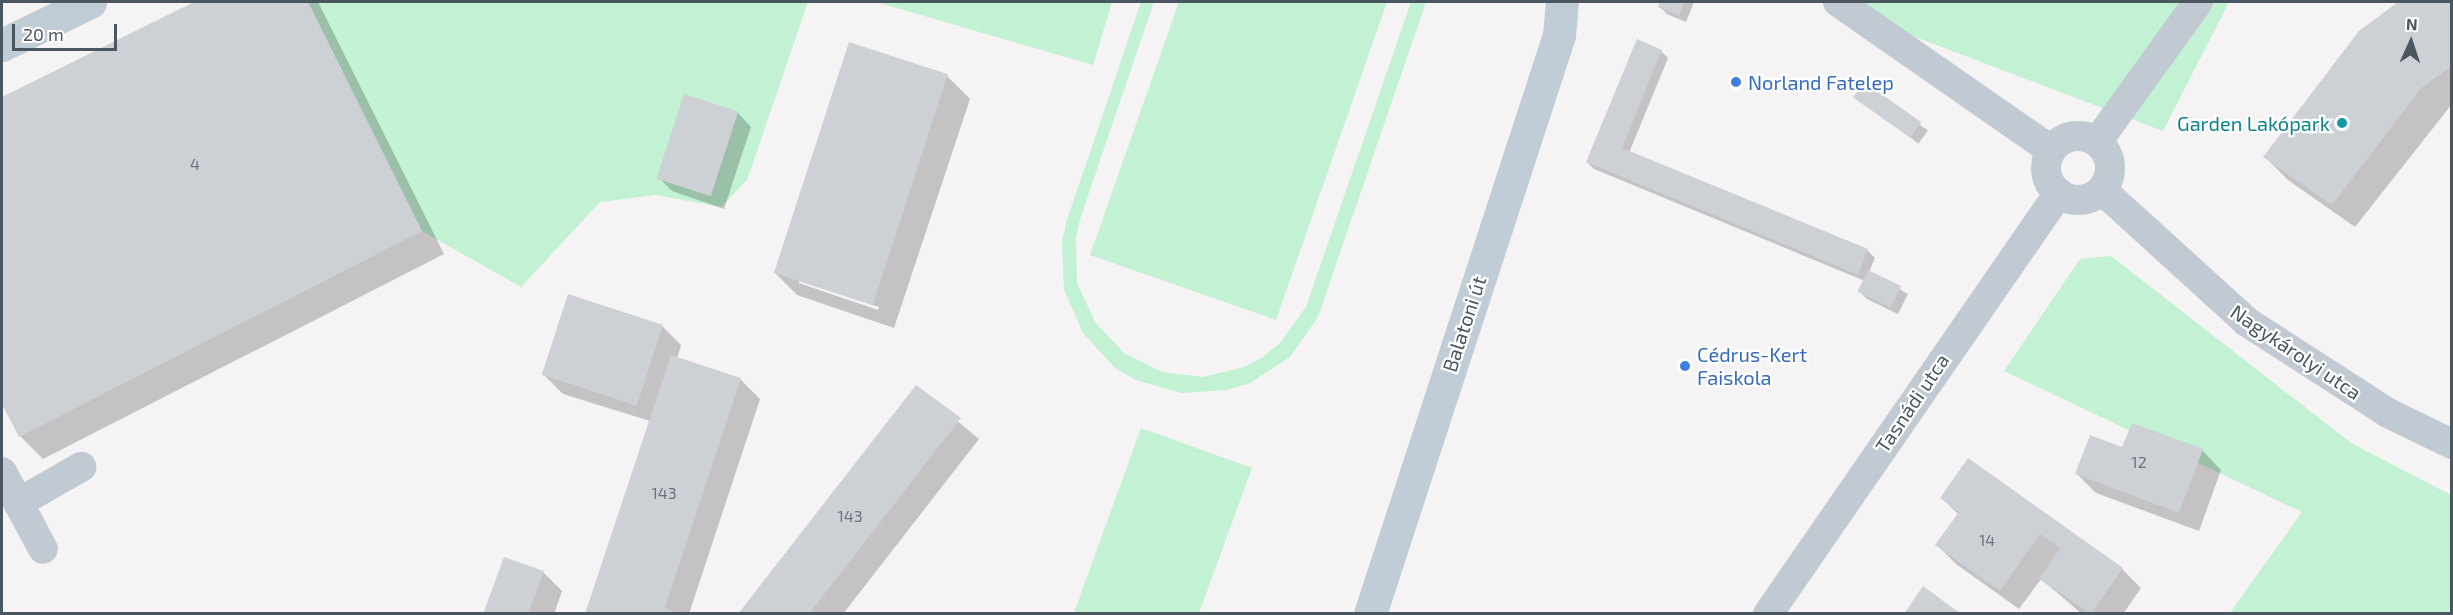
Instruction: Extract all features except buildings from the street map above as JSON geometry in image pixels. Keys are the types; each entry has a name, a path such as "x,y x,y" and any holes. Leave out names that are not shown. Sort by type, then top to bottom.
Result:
{"main road":[{"path":"2,45 90,2"},
{"name":"Balatoni út","path":"1370,614 1559,35 1562,2"},
{"name":"Balatoni út","path":"1559,35 1582,2"}],"street":[{"path":"1838,2 2051,150"},
{"path":"2097,142 2198,2"},
{"path":"2072,136 2097,142 2110,165 2102,190 2081,200 2059,194 2046,174 2051,150 2072,136"},
{"name":"Nagykárolyi utca","path":"2102,190 2247,322 2368,401 2451,444"},
{"name":"Tasnádi utca","path":"1768,614 2059,194"},
{"path":"18,503 81,467"},
{"path":"2,472 43,549"}],"green space":[{"path":"308,2 808,2 747,180 721,207 656,195 600,202 521,287 422,231"},
{"path":"876,2 1112,2 1093,65"},
{"path":"1141,2 1154,2 1080,219 1076,239 1077,283 1095,322 1124,353 1162,372 1203,377 1244,367 1263,357 1280,343 1306,307 1411,2 1426,2 1318,317 1290,357 1250,383 1227,390 1181,393 1136,380 1115,368 1083,333 1064,290 1062,242 1067,220"},
{"path":"1179,2 1387,2 1276,320 1090,255"},
{"path":"1823,2 2229,2 2163,131"},
{"path":"2111,256 2351,443 2451,495 2451,613 2230,613 2302,512 2004,371 2080,259"},
{"path":"1141,428 1252,468 1199,613 1074,613"}],"place":[{"name":"Norland Fatelep","path":"1736,82"},
{"name":"Garden Lakópark","path":"2342,123"},
{"name":"Cédrus-Kert Faiskola","path":"1685,366"}]}
